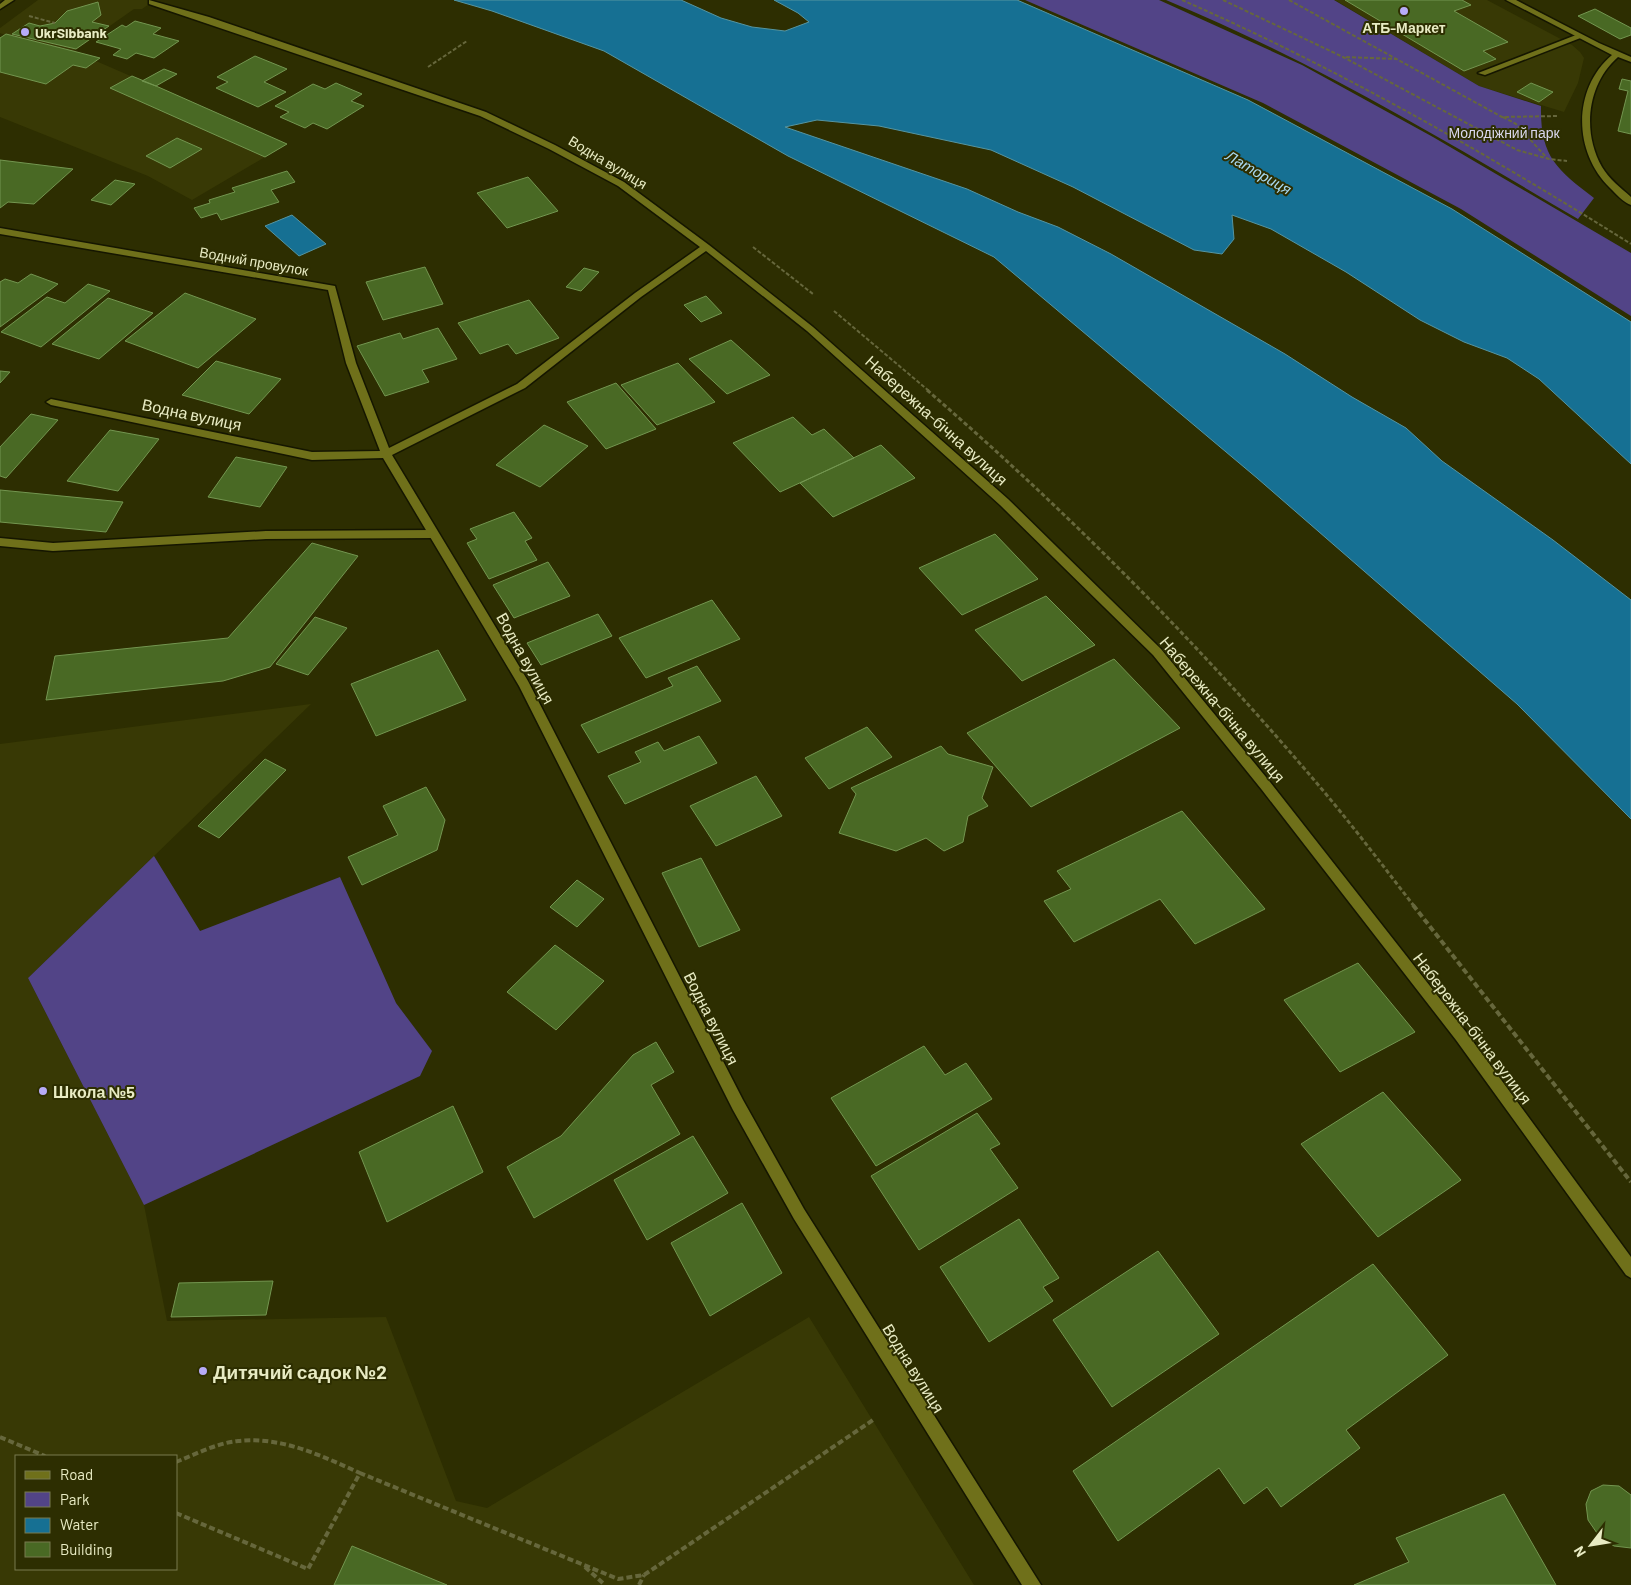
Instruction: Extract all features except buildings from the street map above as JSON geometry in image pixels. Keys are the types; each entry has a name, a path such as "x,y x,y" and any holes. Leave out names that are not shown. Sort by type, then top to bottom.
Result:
{"street":[{"path":"0,7 10,0"},
{"path":"1510,0 1579,37 1631,60"},
{"name":"Водна вулиця","path":"51,402 312,456 386,454 521,386 638,295 706,247 621,184 552,147 484,114 152,2"},
{"path":"1482,73 1579,37"},
{"path":"1617,54 1601,68 1591,90 1586,110 1586,136 1596,164 1612,184 1631,202"},
{"name":"Водний провулок","path":"0,231 332,288 351,363 386,454"},
{"name":"Набережна-бічна вулиця","path":"706,247 810,329 1004,502 1157,652 1266,786 1461,1036 1631,1270"},
{"name":"Водна вулиця","path":"386,454 461,576 524,684 738,1105 800,1214 1032,1585"},
{"path":"0,542 53,547 266,535 434,534"}],"path":[{"path":"1182,0 1311,58 1441,128 1631,244"},
{"path":"1223,0 1342,56 1517,150 1548,159 1571,162"},
{"path":"1289,0 1516,124 1548,159"},
{"path":"425,69 468,41"},
{"path":"1342,56 1398,59"},
{"path":"1502,117 1562,116"},
{"path":"178,1461 237,1441 266,1440 308,1450 618,1579 644,1575 873,1420"},
{"path":"0,1437 43,1455"},
{"path":"178,1514 308,1569 360,1473"},
{"path":"584,1566 605,1585"},
{"path":"639,1585 644,1575"}],"shaded area":[{"path":"38,0 155,0 142,9 134,9 74,51 100,58 96,61 287,144 192,200 148,176 0,117 0,38 5,35 0,33 0,28"},
{"path":"1335,0 1487,0 1572,45 1580,52 1584,58 1578,83 1564,112 1479,86"},
{"name":"Дитячий садок №2","path":"311,704 28,978 144,1205 167,1321 386,1317 456,1501 487,1508 809,1317 974,1585 0,1585 0,744"}],"green space":[{"path":"1025,0 1159,0 1302,65 1433,137 1631,253 1631,316 1461,209 1263,103"},
{"name":"Молодіжний парк","path":"1166,0 1334,0 1479,86 1541,106 1541,123 1544,137 1547,149 1553,160 1560,169 1594,198 1578,219 1376,102 1273,48"},
{"path":"154,856 200,931 340,877 396,1003 432,1051 420,1076 144,1205 28,978"}],"water":[{"name":"Латориця","path":"454,0 681,0 721,18 752,27 785,31 809,22 798,13 774,0 1017,0 1248,100 1452,209 1631,322 1631,464 1539,379 1507,358 1464,342 1420,320 1346,272 1271,229 1232,215 1234,239 1222,254 1194,250 1073,187 991,150 879,126 817,120 785,127 967,189 1018,212 1058,227 1111,254 1285,354 1352,397 1406,428 1442,461 1553,540 1631,600 1631,819 1517,704 1257,478 994,257 788,156 604,51 492,11"},
{"path":"292,215 326,244 299,256 265,226"}],"place":[{"name":"АТБ-Маркет","path":"1404,11"},
{"name":"UkrSibbank","path":"25,32"},
{"name":"Школа №5","path":"43,1091"},
{"name":"Дитячий садок №2","path":"203,1371"}]}
